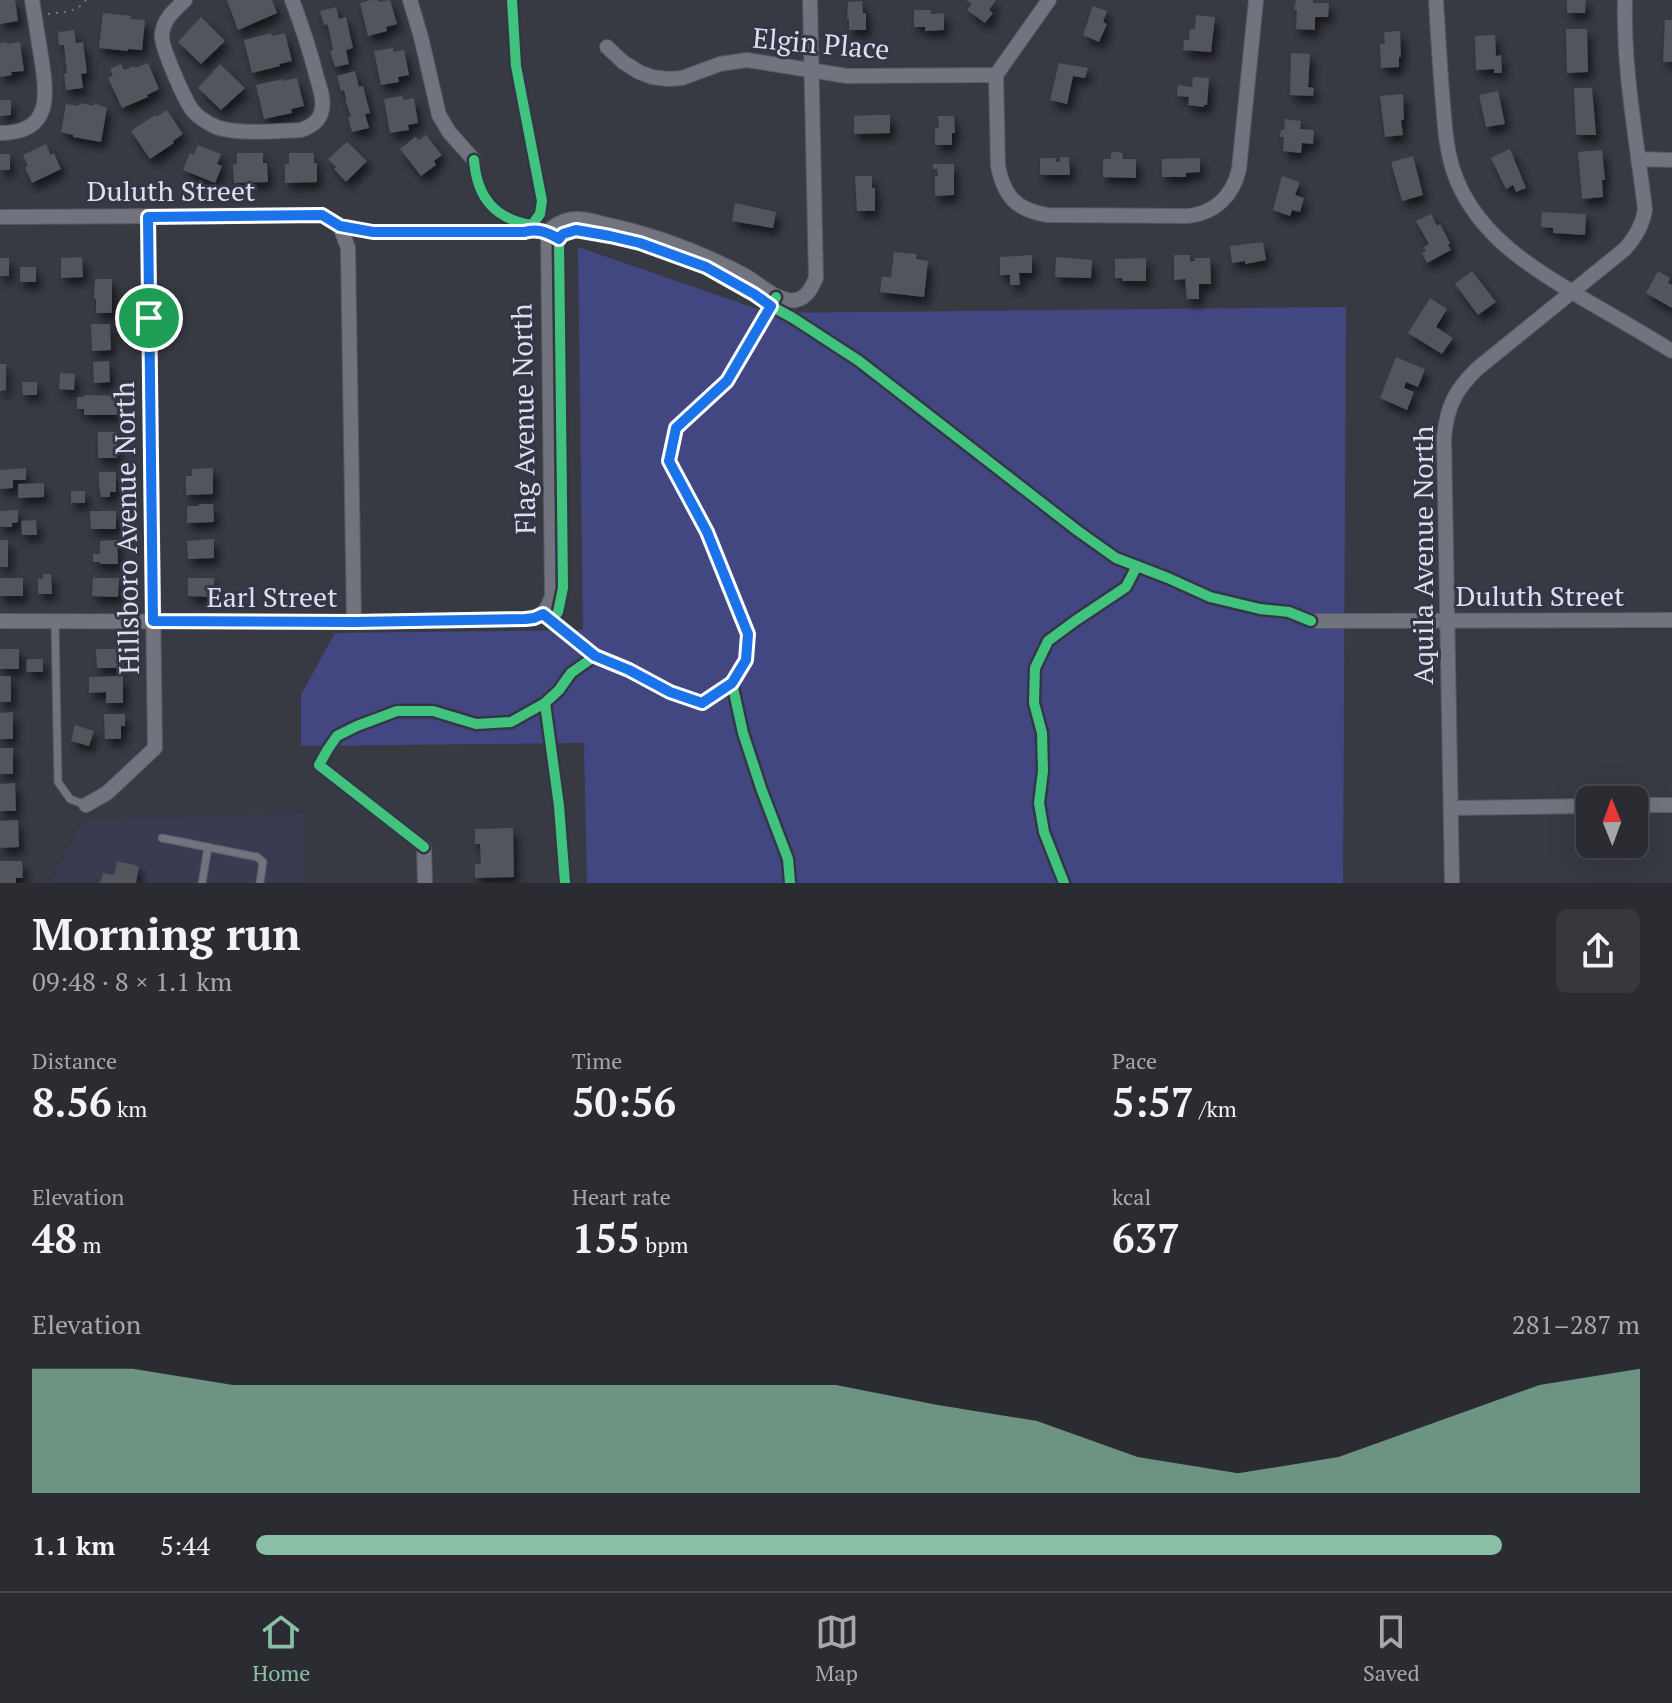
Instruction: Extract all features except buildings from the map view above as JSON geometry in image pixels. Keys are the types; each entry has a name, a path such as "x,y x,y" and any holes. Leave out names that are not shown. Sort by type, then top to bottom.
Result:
{"street":[{"path":"0,133 23,130 40,115 45,104 32,0"},
{"path":"185,0 172,12 164,26 161,38 164,49 192,110 217,128 232,131 301,130 318,120 323,101 308,42 292,0"},
{"path":"410,0 439,115 449,132 474,160"},
{"path":"810,0 811,70"},
{"path":"1049,0 996,75 998,166 1000,179 1012,199 1031,212 1047,215 1188,216 1211,210 1230,193 1236,182 1256,0"},
{"path":"1436,0 1447,145 1457,182 1472,209 1489,232 1537,271 1672,351"},
{"name":"Aquila Avenue North","path":"1452,883 1446,621 1446,417 1464,381 1625,249 1642,224 1645,210 1625,47 1625,0"},
{"name":"Elgin Place","path":"607,47 623,62 652,77 682,78 720,64 747,60 847,76 996,75"},
{"name":"Flag Avenue North","path":"543,614 552,596 548,232 556,224 571,219 634,230 716,260 777,296 794,301 802,298 811,290 816,278 811,70"},
{"path":"1638,159 1672,160"},
{"name":"Duluth Street","path":"0,217 322,215 340,226 348,248 354,622"},
{"name":"Hillsboro Avenue North","path":"86,805 107,793 155,748 148,217"},
{"name":"Earl Street","path":"0,621 354,622 525,619 543,614"},
{"name":"Duluth Street","path":"1311,621 1672,620"},
{"path":"1648,805 1672,805"},
{"path":"1451,808 1576,806"},
{"path":"424,847 425,883"}],"lane":[{"path":"55,621 58,782 70,799 86,805"},
{"path":"162,838 257,857 263,862 260,883"},
{"path":"202,883 208,847"}],"path":[{"path":"35,16 72,11 80,8 86,0"}],"shaded area":[{"path":"578,247 769,313 1346,307 1343,883 587,883 584,743 301,746 301,695 335,633 583,630"},
{"path":"305,813 305,883 50,883 82,821"}],"cycle path":[{"path":"512,0 516,66 542,201 540,214 532,225"},
{"path":"340,226 373,232 524,232 531,229 532,225 508,218 490,204 479,185 474,160"},
{"path":"552,620 558,612 563,588 559,239 563,234 576,230 640,243 706,267 754,294 859,361 1116,558 1210,597 1260,609 1289,612 1311,621"},
{"path":"776,297 727,381 676,428 669,461 707,532 748,634 746,660 732,683 743,733 788,859 790,883"},
{"path":"1064,883 1044,832 1039,803 1043,771 1042,733 1034,703 1035,668 1048,641 1126,587 1137,566"},
{"path":"543,614 595,656 670,692 702,703 732,683"},
{"path":"565,883 559,806 545,703 571,673 595,656"},
{"path":"424,847 319,765 337,736 397,711 433,711 476,724 511,722 545,703"}],"route":[{"path":"322,215 340,226 373,232 524,232 531,229 548,232 559,239 563,234 576,230 640,243 677,255 734,282 771,306 727,381 676,428 669,461 707,532 748,634 746,660 732,683 702,703 670,692 595,656 543,614 525,619 440,621 153,621 149,318 148,217 322,215"}]}
